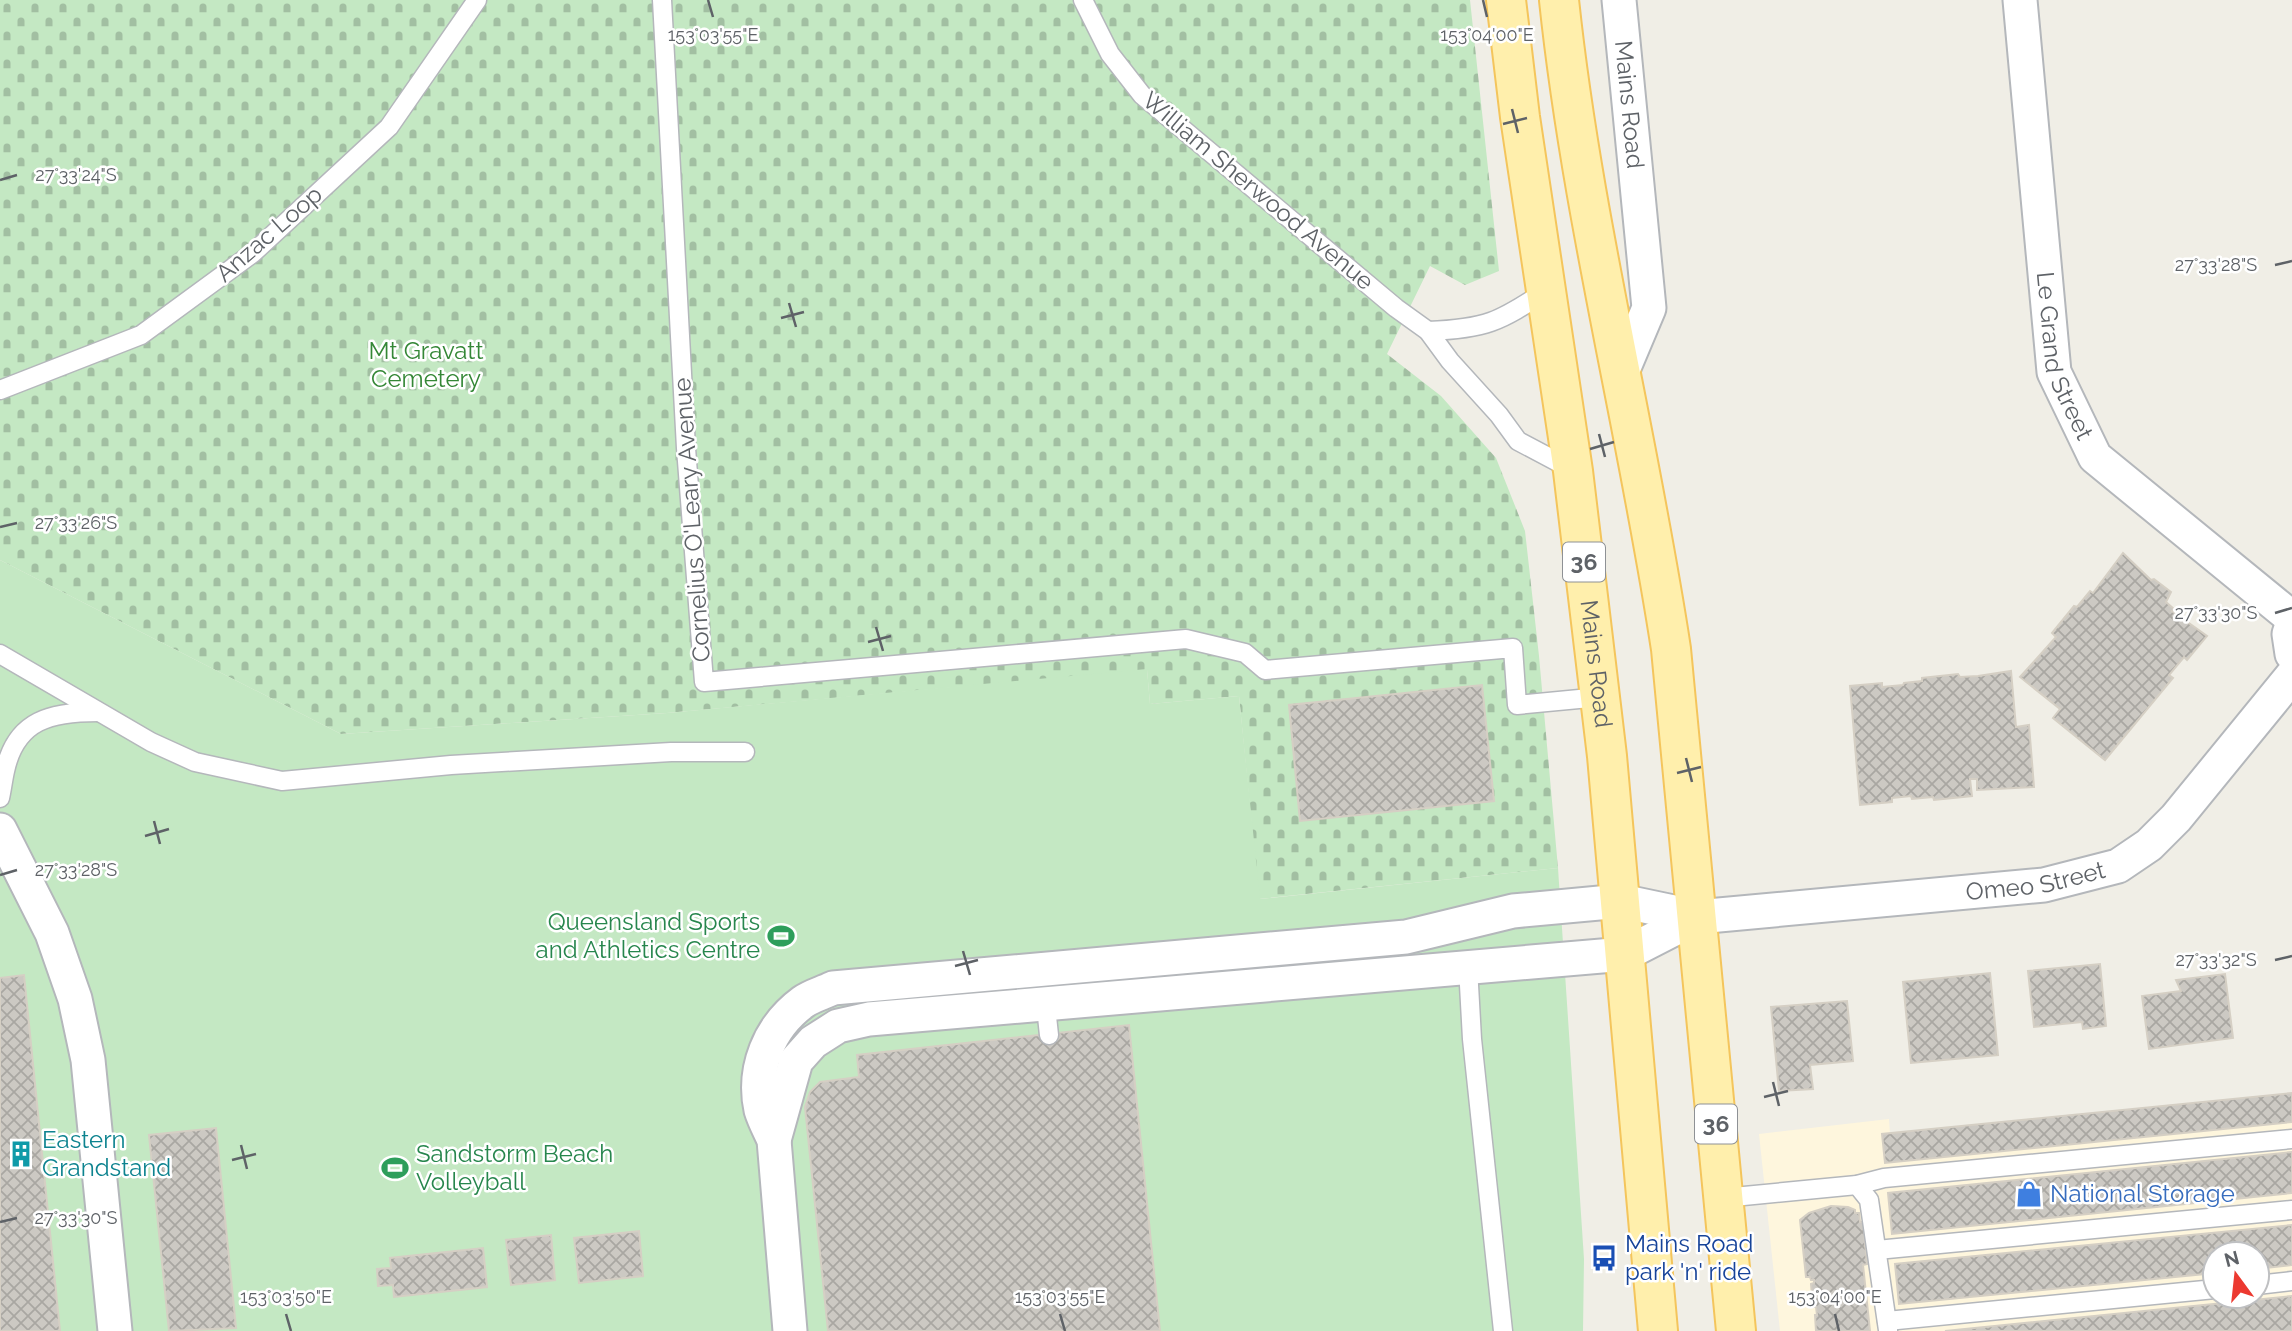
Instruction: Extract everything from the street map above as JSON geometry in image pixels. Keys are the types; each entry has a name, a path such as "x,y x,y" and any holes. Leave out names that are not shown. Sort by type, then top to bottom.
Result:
{"main road":[{"name":"Mains Road","path":"1506,0 1520,117 1573,471 1600,697 1621,901 1658,1331"},
{"name":"36","path":"1559,0 1580,162 1655,546 1671,649 1735,1331"}],"street":[{"name":"Mains Road","path":"1619,0 1648,308 1622,372"},
{"name":"Le Grand Street","path":"2020,0 2054,372 2095,457 2292,618"},
{"path":"2292,625 2289,635 2292,654"},
{"name":"Omeo Street","path":"1697,917 2044,885 2118,866 2149,845 2176,818 2292,676"},
{"path":"0,830 52,933 75,999 88,1060 115,1331"},
{"path":"1046,1003 1406,937 1513,911 1621,901 1697,917"},
{"path":"790,1331 774,1140 761,1111 758,1080 765,1050 780,1022 804,1001 833,988 1046,1003 1625,954 1697,917"}],"lane":[{"name":"Anzac Loop","path":"0,390 141,335 253,253 389,127 477,0"},
{"name":"Cornelius O'Leary Avenue","path":"662,0 686,448 704,682 1186,639 1245,653 1265,670 1513,648 1517,705 1600,697"},
{"name":"William Sherwood Avenue","path":"1083,0 1111,54 1142,95 1385,299 1428,331 1518,441 1573,471"},
{"path":"1428,331 1475,328 1493,323 1520,309 1547,290"},
{"path":"0,654 150,742 195,762 282,780 451,765 671,752 745,752"},
{"path":"0,799 5,770 12,751 29,728 49,716 98,712"},
{"path":"1468,968 1472,1039 1503,1331"},
{"path":"1723,1198 1857,1185 1884,1178 2292,1139"},
{"path":"1857,1185 1869,1200 1888,1326 2201,1291"},
{"path":"1877,1250 2292,1210"},
{"path":"2271,1283 2292,1281"}],"shaded area":[{"name":"National Storage","path":"2292,1093 2292,1331 1780,1331 1759,1134 1889,1119 1890,1134"}],"green space":[{"name":"Mt Gravatt Cemetery","path":"0,0 1470,0 1499,271 1465,285 1430,266 1387,354 1441,396 1496,458 1525,531 1558,868 1259,899 1239,696 1150,704 1147,670 667,713 341,734 0,560"},
{"name":"Queensland Sports and Athletics Centre","path":"0,560 341,734 667,713 1147,669 1150,704 1239,696 1260,899 1558,868 1584,1259 1583,1331 0,1331"}],"building":[{"path":"2123,553 2151,580 2154,579 2171,592 2166,602 2174,609 2172,611 2207,636 2187,660 2184,657 2169,675 2173,678 2105,760 2053,718 2060,709 2020,677 2056,637 2052,633 2074,606 2077,607 2090,591 2093,593"},
{"path":"2011,671 2016,727 2029,725 2034,787 1977,790 1977,779 1970,779 1972,796 1934,800 1933,797 1912,799 1911,796 1892,798 1892,802 1860,805 1850,686 1882,683 1882,687 1922,681 1922,678 1958,674 1960,677 1978,676"},
{"path":"1482,685 1494,801 1300,821 1289,705"},
{"path":"2100,964 2106,1026 2083,1029 2082,1022 2034,1027 2028,971"},
{"path":"1990,973 1998,1055 1911,1063 1903,982"},
{"path":"2225,974 2233,1038 2149,1049 2142,996 2181,991 2176,980"},
{"name":"Eastern Grandstand","path":"24,975 60,1331 0,1331 0,978"},
{"path":"1847,1001 1853,1061 1810,1065 1813,1089 1779,1091 1771,1007"},
{"path":"1129,1025 1160,1331 828,1331 805,1107 810,1092 820,1082 859,1077 857,1055"},
{"path":"2292,1093 2292,1122 1885,1163 1882,1134"},
{"path":"216,1128 236,1328 169,1331 149,1135"},
{"path":"2292,1152 2292,1193 1892,1234 1888,1193"},
{"path":"1831,1206 1855,1210 1855,1213 1859,1213 1860,1222 1863,1222 1867,1264 1863,1265 1870,1331 1816,1331 1817,1315 1816,1307 1813,1307 1811,1284 1814,1280 1806,1277 1800,1220 1809,1213"},
{"path":"2292,1225 2292,1265 2271,1267 2271,1240 2201,1240 2201,1274 1899,1304 1895,1264"},
{"path":"639,1231 643,1276 579,1283 574,1238"},
{"path":"551,1235 555,1280 511,1285 506,1240"},
{"path":"483,1248 487,1287 394,1297 393,1285 378,1286 377,1269 391,1268 390,1258"},
{"path":"2292,1296 2292,1331 1945,1331 2201,1305 2201,1310 2271,1310 2271,1298"}],"place":[{"name":"Queensland Sports and Athletics Centre","path":"781,936"},
{"name":"Eastern Grandstand","path":"21,1154"},
{"name":"Sandstorm Beach Volleyball","path":"395,1168"},
{"name":"National Storage","path":"2029,1194"},
{"name":"Mains Road park 'n' ride","path":"1604,1258"}]}
